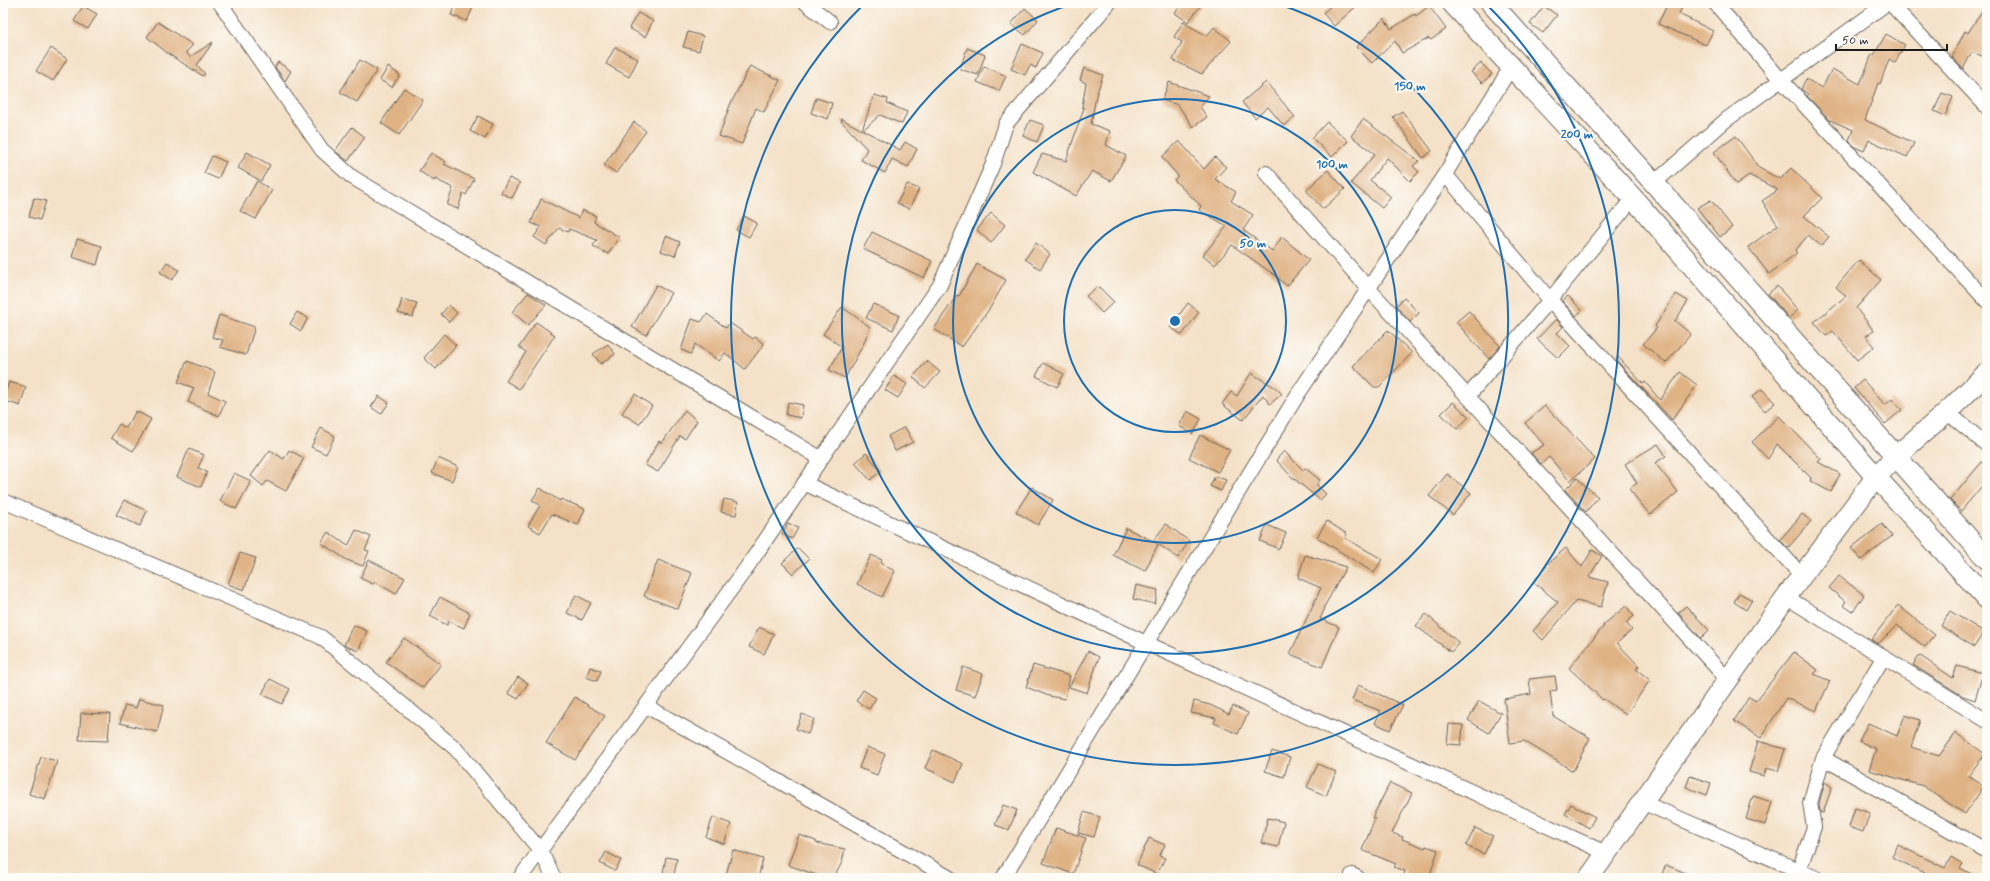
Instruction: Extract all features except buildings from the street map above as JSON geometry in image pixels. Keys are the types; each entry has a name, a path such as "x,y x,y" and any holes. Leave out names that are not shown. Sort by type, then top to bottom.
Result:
{"main road":[{"path":"1452,3 1632,198 1876,477 1987,599"},
{"path":"1500,7 1895,457 1987,559"},
{"path":"1589,878 1786,598 1876,477 1895,457 1947,412 1987,373"}],"street":[{"path":"220,3 322,150 352,177 820,458"},
{"path":"806,3 830,22"},
{"path":"520,878 745,570 820,458 940,285 993,164 1006,124 1109,3"},
{"path":"1715,3 1781,80 1987,301"},
{"path":"1654,183 1726,120 1887,3"},
{"path":"1890,3 1987,107"},
{"path":"1003,878 1298,394 1445,174 1511,67"},
{"path":"1266,173 1369,289 1728,680"},
{"path":"1445,174 1550,300 1803,577"},
{"path":"1468,396 1550,300 1632,198"},
{"path":"1947,412 1987,445"},
{"path":"804,483 1146,644 1606,853"},
{"path":"3,501 321,636 455,748 540,850 554,878"},
{"path":"1786,598 1987,721"},
{"path":"1799,870 1814,827 1810,803 1823,758 1883,658"},
{"path":"646,706 950,878"},
{"path":"1823,758 1987,851"},
{"path":"1642,802 1816,878"}]}
